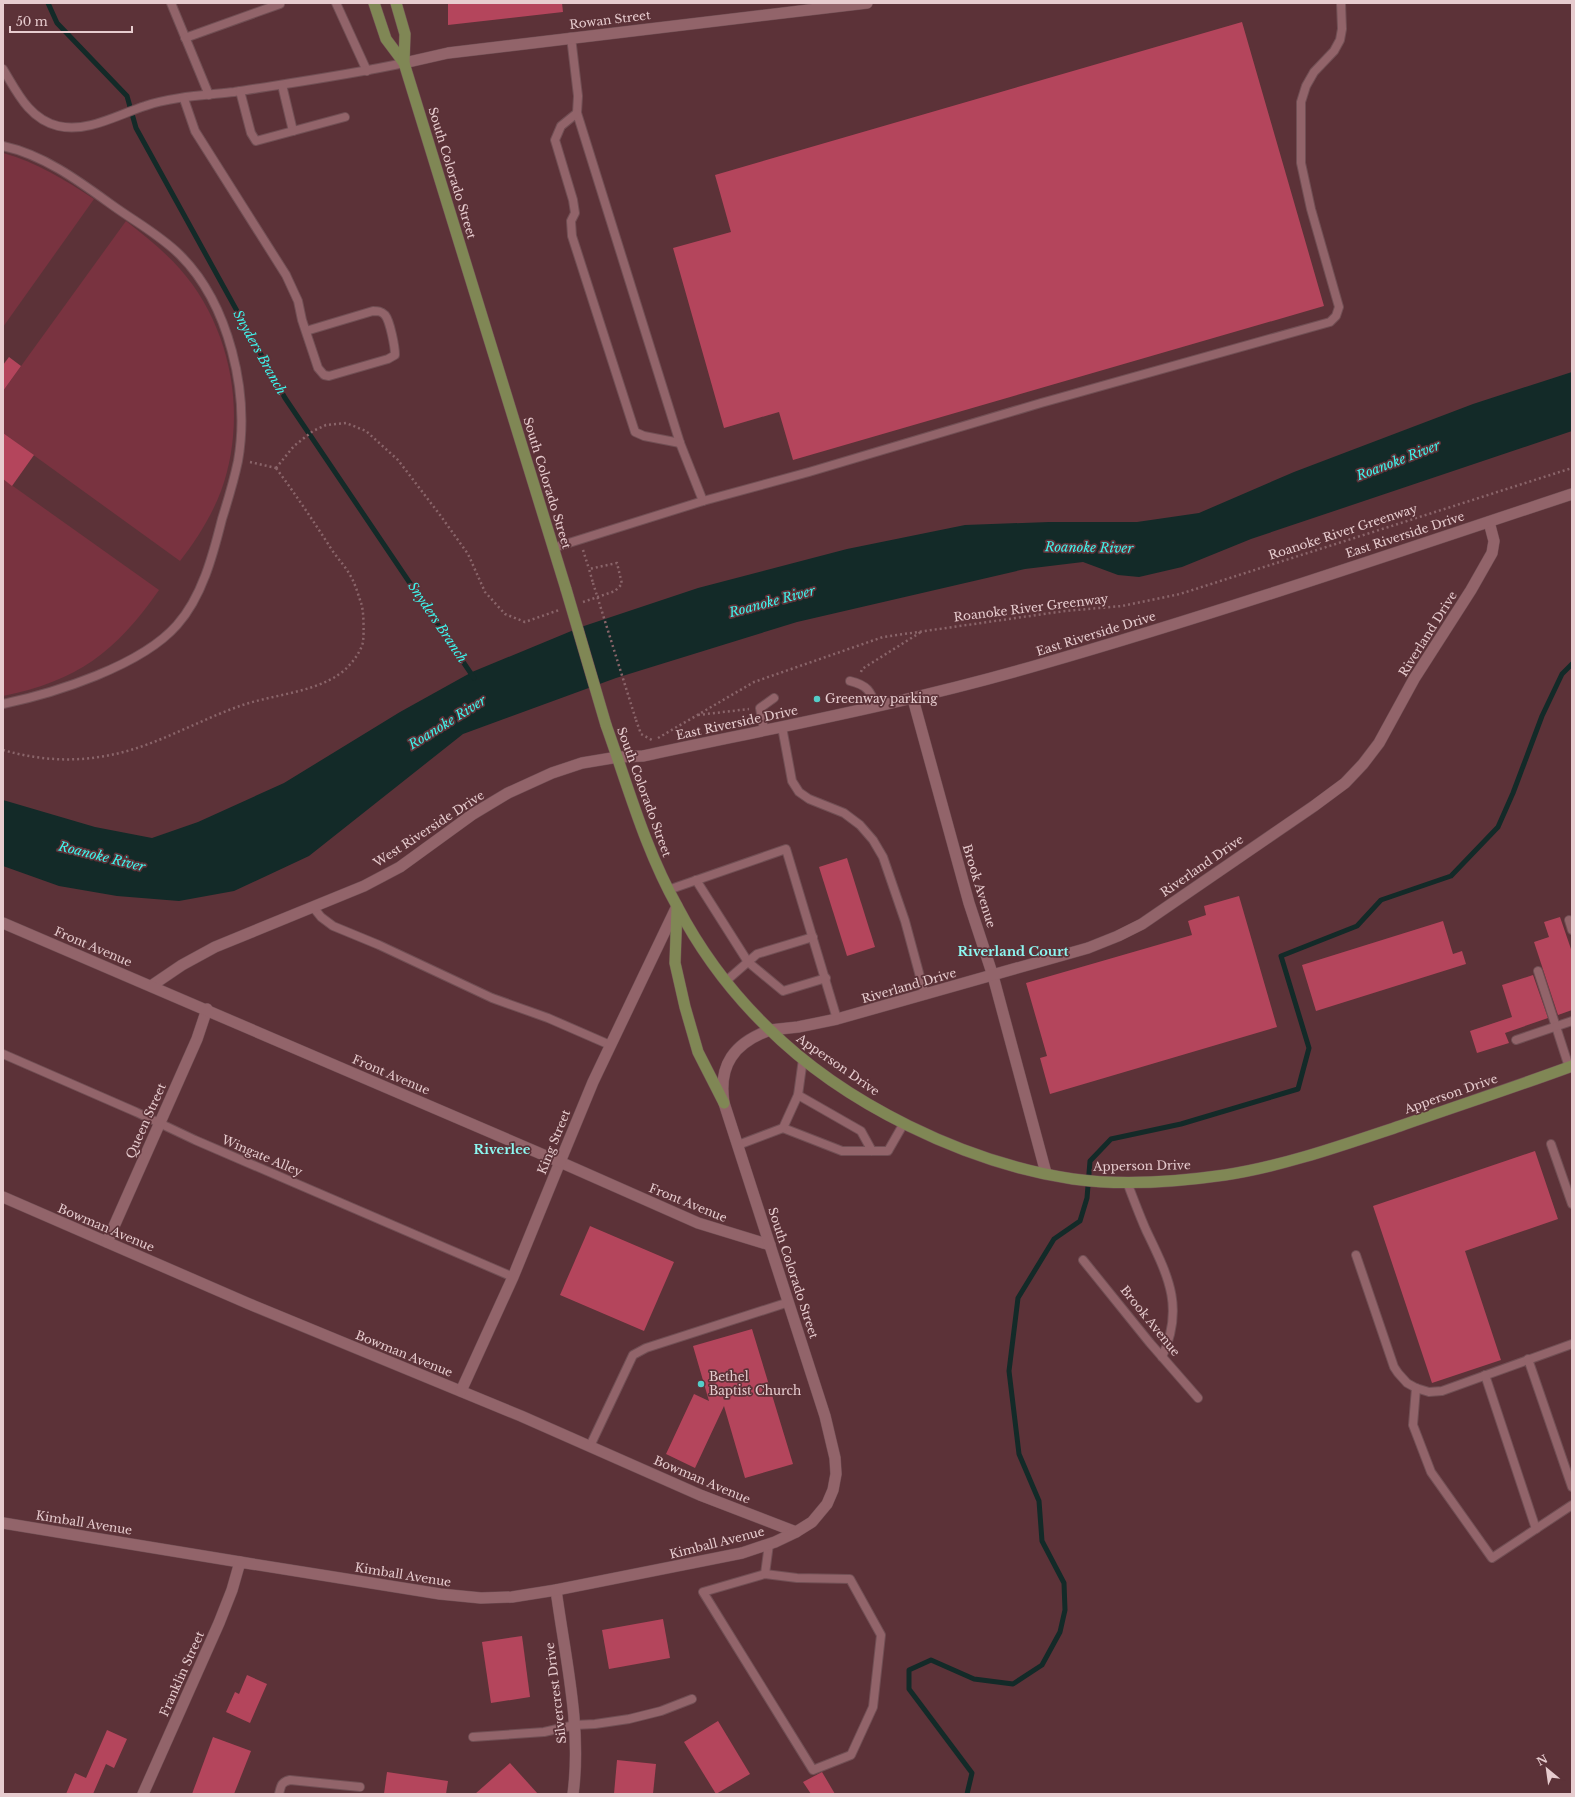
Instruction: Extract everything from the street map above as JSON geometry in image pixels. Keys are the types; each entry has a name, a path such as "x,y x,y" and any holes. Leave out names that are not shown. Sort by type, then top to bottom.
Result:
{"main road":[{"name":"South Colorado Street","path":"374,3 386,39 404,63"},
{"name":"South Colorado Street","path":"396,3 405,34 404,63 566,588 606,725 618,756 640,825 668,890 677,906"},
{"name":"Apperson Drive","path":"677,906 698,943 726,981 770,1030 803,1059 853,1094 904,1124 937,1139 981,1156 1073,1179 1126,1182 1172,1181 1225,1175 1280,1164 1371,1136 1571,1067"},
{"path":"677,906 675,963 685,1007 698,1052 724,1103"}],"street":[{"name":"Rowan Street","path":"404,63 448,53 571,37 867,3"},
{"name":"East Riverside Drive","path":"618,756 643,756 876,707 1045,664 1215,611 1572,494"},
{"name":"Riverland Drive","path":"770,1030 798,1027 837,1019 1088,948 1118,936 1142,924 1314,806 1345,783 1363,764 1379,743 1414,679 1471,590 1492,553 1494,541 1489,522"},
{"name":"Brook Avenue","path":"912,699 970,903 993,976 1046,1173"},
{"name":"West Riverside Drive","path":"151,986 182,965 214,947 364,886 400,867 473,814 508,793 552,772 582,763 618,756"},
{"name":"King Street","path":"461,1391 513,1277 593,1082 677,906"},
{"name":"Front Avenue","path":"3,923 207,1009 698,1223 770,1245"},
{"name":"Queen Street","path":"107,1242 197,1039 207,1009"},
{"name":"South Colorado Street","path":"770,1030 757,1035 743,1044 733,1054 722,1077 722,1089 724,1103 825,1416 835,1458 836,1474 833,1490 823,1510 812,1522 796,1532"},
{"name":"Bowman Avenue","path":"3,1198 246,1303 461,1391 700,1495 796,1532"},
{"name":"Kimball Avenue","path":"3,1523 447,1595 481,1598 512,1597 556,1590 742,1553 769,1544 796,1532"},
{"name":"Franklin Street","path":"143,1794 219,1623 232,1590 240,1562"},
{"name":"Silvercrest Drive","path":"556,1590 575,1725 576,1758 573,1794"}],"lane":[{"path":"171,3 209,95"},
{"path":"336,3 367,71"},
{"path":"553,548 703,500 809,472 1026,407 1330,322 1336,316 1339,307 1311,209 1301,163 1301,102 1306,86 1314,72 1334,51 1340,40 1342,29 1340,3"},
{"path":"185,38 280,4"},
{"path":"571,37 578,96 577,113 680,443 703,500"},
{"path":"3,69 24,104 43,120 57,126 73,128 88,126 157,102 282,85 367,71 404,63"},
{"path":"282,85 293,131"},
{"path":"240,91 251,133 256,141 345,117"},
{"path":"184,98 195,131 286,275 298,301 306,331 318,368 324,375 329,376 388,359 395,355 395,348 386,315 380,311 373,311 306,331"},
{"path":"577,113 561,126 555,140 573,200 575,213 571,221 572,236 635,432 644,436 680,443"},
{"path":"3,146 29,154 47,162 93,192 172,248 190,267 201,281 224,328 238,377 241,414 238,459 218,535 199,589 186,614 176,626 150,648 116,666 56,689 3,704"},
{"path":"850,681 859,683 872,692 876,707"},
{"path":"764,730 760,708 774,698"},
{"path":"782,727 792,781 799,792 809,799 844,813 860,825 874,840 883,857 905,921 925,994"},
{"path":"668,890 786,849 826,978 837,1019"},
{"path":"696,880 748,962 783,991 826,978"},
{"path":"313,907 321,917 333,926 379,945 485,994 548,1018 610,1045"},
{"path":"1569,920 1572,930"},
{"path":"726,981 757,954 813,936"},
{"path":"1538,971 1571,1067"},
{"path":"1516,1040 1572,1021"},
{"name":"Wingate Alley","path":"3,1054 202,1143 513,1277"},
{"path":"783,1128 798,1096 803,1059"},
{"path":"798,1096 861,1131 872,1151"},
{"path":"738,1145 783,1128 842,1151 888,1151 904,1124"},
{"path":"1551,1144 1572,1204"},
{"path":"1126,1182 1166,1270 1171,1289 1173,1310 1171,1330 1162,1357"},
{"path":"1356,1255 1394,1366 1407,1383 1416,1388 1429,1392 1442,1391 1572,1344"},
{"name":"Brook Avenue","path":"1083,1260 1162,1357 1198,1398"},
{"path":"590,1446 633,1355 646,1348 789,1302"},
{"path":"1528,1359 1572,1487"},
{"path":"1485,1375 1536,1529"},
{"path":"1416,1388 1413,1425 1431,1472 1492,1558 1572,1505"},
{"path":"765,1574 769,1544"},
{"path":"765,1574 797,1578 850,1579 881,1635 873,1707 851,1755 813,1770 703,1592 765,1574"},
{"path":"473,1736 544,1732 575,1725 629,1720 661,1711 692,1698"},
{"path":"279,1794 281,1785 285,1781 290,1780 360,1788"}],"path":[{"path":"276,468 294,446 314,431 326,425 346,423 366,431 398,460 468,554 486,592 505,614 525,622 562,609"},
{"path":"3,750 39,758 72,759 98,758 128,752 156,742 208,718 239,706 288,694 326,682 337,676 349,666 358,654 363,642 362,604 350,575 276,468 238,459"},
{"name":"Roanoke River Greenway","path":"578,540 589,569 641,734 653,741 754,682 883,637 1058,612 1122,606 1180,594 1572,468"},
{"path":"577,604 615,591 622,584 617,563 589,569"},
{"path":"859,683 862,669 922,631"},
{"path":"697,715 760,708"}],"shaded area":[{"path":"3,153 39,166 94,199 3,327"},
{"path":"126,221 167,256 180,269 198,292 212,318 223,346 230,374 234,404 233,433 229,463 221,491 213,510 198,536 180,561 3,433 3,391"},
{"path":"3,479 159,590 127,631 93,661 53,682 29,690 3,696"}],"water":[{"name":"Roanoke River","path":"1572,372 1572,431 1251,539 1182,567 1139,577 1118,575 1083,562 1025,569 797,622 616,678 463,734 309,856 234,891 179,901 117,896 59,886 3,866 3,800 95,827 152,838 198,822 284,783 400,712 472,672 581,627 698,588 847,549 965,525 1049,522 1137,522 1199,513 1294,472 1473,404"}],"building":[{"path":"448,3 562,3 563,12 448,25"},
{"path":"1242,22 1324,306 793,460 779,412 724,428 673,248 731,232 715,175"},
{"path":"9,357 21,366 3,391 3,365"},
{"path":"3,433 34,455 12,486 3,479"},
{"path":"847,858 875,947 847,956 819,867"},
{"path":"1239,896 1277,1027 1050,1094 1040,1058 1047,1056 1026,983 1192,935 1188,921 1206,915 1204,906"},
{"path":"1560,917 1572,952 1572,1010 1558,1015 1534,942 1549,937 1544,922"},
{"path":"1443,921 1453,954 1462,951 1466,964 1316,1011 1302,965"},
{"path":"1533,975 1548,1018 1505,1033 1509,1043 1477,1053 1470,1031 1512,1017 1502,985"},
{"path":"1535,1151 1558,1219 1465,1251 1501,1360 1432,1383 1373,1206"},
{"path":"590,1226 674,1262 644,1331 560,1295"},
{"path":"752,1329 793,1464 745,1478 724,1406 695,1468 666,1454 694,1394 709,1401 693,1346"},
{"path":"663,1619 670,1658 609,1669 602,1630"},
{"path":"522,1636 530,1697 491,1703 482,1642"},
{"path":"247,1675 267,1684 250,1723 226,1712 235,1692 239,1694"},
{"path":"718,1721 750,1774 716,1794 684,1742"},
{"path":"107,1730 127,1739 114,1768 106,1764 93,1794 66,1794 75,1773 86,1778"},
{"path":"213,1737 251,1751 234,1794 192,1794"},
{"path":"617,1760 656,1764 653,1794 614,1794"},
{"path":"510,1763 538,1794 475,1794"},
{"path":"387,1772 448,1781 446,1794 384,1794"},
{"path":"822,1772 835,1794 811,1794 803,1782"}],"waterway":[{"name":"Snyders Branch","path":"48,3 57,23 127,96 136,128 285,398 474,678"},
{"path":"967,1794 972,1773 909,1689 909,1670 931,1660 974,1679 1013,1684 1042,1665 1060,1632 1065,1610 1064,1583 1042,1541 1039,1501 1019,1454 1009,1371 1018,1298 1054,1239 1080,1221 1087,1198 1090,1161 1111,1139 1181,1124 1298,1089 1309,1048 1281,956 1357,926 1381,900 1451,876 1498,827 1513,793 1542,716 1562,674 1572,664"}],"place":[{"name":"Greenway parking","path":"817,699"},
{"name":"Bethel Baptist Church","path":"701,1384"}],"district":[{"name":"Riverland Court","path":"1013,951"},
{"name":"Riverlee","path":"502,1149"}]}
